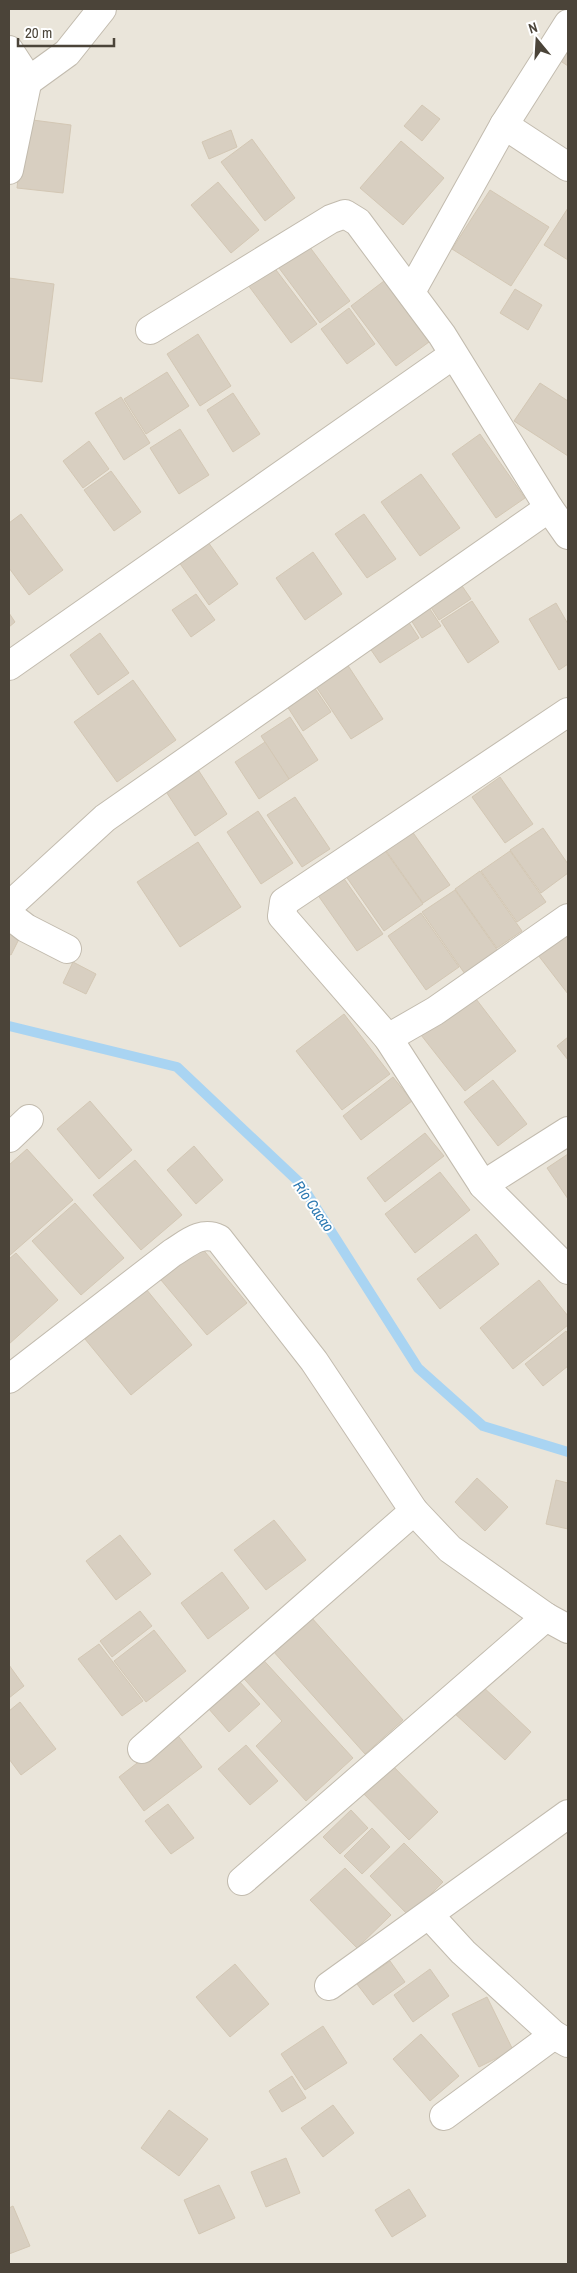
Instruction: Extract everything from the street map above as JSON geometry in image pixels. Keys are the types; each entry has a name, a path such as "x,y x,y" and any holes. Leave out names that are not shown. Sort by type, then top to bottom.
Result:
{"street":[{"path":"19,87 67,53 102,9"},
{"path":"411,292 504,125 568,24"},
{"path":"9,50 19,87 9,170"},
{"path":"504,125 568,167"},
{"path":"150,330 330,219 345,214 358,222 411,292 454,355 549,508 568,534"},
{"path":"9,666 454,355"},
{"path":"9,906 105,818 549,508"},
{"path":"568,712 284,902 282,916 388,1038 483,1185 568,1270"},
{"path":"9,915 26,928 67,949"},
{"path":"388,1038 435,1011 568,918"},
{"path":"9,1138 29,1119"},
{"path":"483,1185 568,1132"},
{"path":"9,1379 172,1253 199,1237 210,1235 219,1240 314,1361 414,1512 450,1549 557,1623 242,1881"},
{"path":"142,1748 414,1512"},
{"path":"329,1986 430,1916 568,1814"},
{"path":"430,1916 463,1952 561,2039 444,2116"}],"shaded area":[{"path":"9,9 568,9 568,2264 9,2264"}],"building":[{"path":"568,45 568,66 559,60"},
{"path":"422,105 440,119 422,141 404,126"},
{"path":"25,119 71,125 63,193 17,188"},
{"path":"231,130 237,147 209,159 202,142"},
{"path":"252,139 295,198 265,221 221,162"},
{"path":"401,141 444,178 403,225 360,188"},
{"path":"218,182 259,230 231,253 191,205"},
{"path":"490,190 549,227 511,286 452,249"},
{"path":"568,208 568,260 544,245"},
{"path":"306,242 350,301 320,323 276,264"},
{"path":"273,266 317,324 291,343 248,285"},
{"path":"9,278 54,284 42,382 9,378"},
{"path":"384,281 429,342 396,366 351,306"},
{"path":"515,289 542,305 528,330 500,313"},
{"path":"349,308 375,344 347,364 321,329"},
{"path":"198,334 231,386 200,406 167,354"},
{"path":"167,372 189,406 146,434 124,399"},
{"path":"540,383 568,401 568,456 514,421"},
{"path":"233,393 260,434 233,452 207,410"},
{"path":"121,397 150,443 124,460 95,413"},
{"path":"180,429 209,475 179,494 150,448"},
{"path":"480,434 525,498 496,518 452,454"},
{"path":"89,441 109,469 83,488 63,461"},
{"path":"111,471 141,512 114,531 84,490"},
{"path":"421,474 460,528 420,556 381,502"},
{"path":"21,514 63,570 29,595 9,568 9,523"},
{"path":"364,514 396,559 367,578 335,534"},
{"path":"203,535 238,584 209,605 174,555"},
{"path":"313,552 342,594 305,620 276,578"},
{"path":"458,580 471,599 439,620 427,601"},
{"path":"196,594 215,620 191,637 172,610"},
{"path":"472,601 499,642 468,663 441,621"},
{"path":"426,603 441,626 422,638 408,615"},
{"path":"556,603 568,624 568,664 559,670 529,619"},
{"path":"9,613 15,622 9,627"},
{"path":"406,618 419,638 380,663 367,644"},
{"path":"100,633 129,673 98,695 70,655"},
{"path":"345,661 383,719 351,739 313,682"},
{"path":"133,680 176,740 117,782 74,722"},
{"path":"312,684 331,712 303,731 285,703"},
{"path":"290,717 318,760 289,779 261,736"},
{"path":"265,742 289,779 259,799 235,762"},
{"path":"195,765 227,814 195,836 163,787"},
{"path":"500,777 533,824 505,843 472,797"},
{"path":"295,797 330,849 302,867 267,815"},
{"path":"258,811 293,863 261,884 227,832"},
{"path":"409,827 450,885 423,903 382,845"},
{"path":"543,828 568,864 568,873 541,893 510,850"},
{"path":"198,842 241,907 180,947 137,882"},
{"path":"381,845 423,904 384,931 343,872"},
{"path":"510,851 546,902 517,922 481,871"},
{"path":"480,871 522,931 497,948 455,889"},
{"path":"340,873 383,934 357,951 315,891"},
{"path":"455,890 498,951 465,974 422,912"},
{"path":"421,913 459,967 426,990 388,936"},
{"path":"9,929 21,935 11,955 9,954"},
{"path":"565,935 568,939 568,994 538,955"},
{"path":"73,962 96,974 86,994 63,983"},
{"path":"473,995 516,1051 465,1091 421,1035"},
{"path":"344,1014 390,1074 342,1110 296,1051"},
{"path":"568,1037 568,1060 557,1046"},
{"path":"393,1077 412,1101 361,1140 343,1116"},
{"path":"493,1080 527,1124 498,1146 464,1102"},
{"path":"90,1101 132,1150 99,1179 57,1129"},
{"path":"425,1133 444,1156 385,1202 367,1178"},
{"path":"194,1146 223,1180 196,1204 167,1170"},
{"path":"27,1149 73,1200 9,1256 9,1165"},
{"path":"568,1154 568,1199 547,1168"},
{"path":"135,1160 182,1215 141,1250 93,1195"},
{"path":"440,1172 470,1210 415,1253 385,1214"},
{"path":"75,1203 124,1258 81,1295 32,1241"},
{"path":"476,1234 499,1264 440,1309 417,1279"},
{"path":"201,1247 247,1303 207,1335 161,1280"},
{"path":"16,1253 58,1300 9,1344 9,1259"},
{"path":"539,1280 568,1316 568,1325 513,1369 480,1328"},
{"path":"146,1289 192,1345 131,1395 85,1339"},
{"path":"566,1331 568,1334 568,1366 543,1386 525,1364"},
{"path":"477,1478 508,1507 485,1531 455,1502"},
{"path":"556,1480 568,1483 568,1529 546,1524"},
{"path":"274,1520 306,1560 266,1590 234,1550"},
{"path":"120,1535 151,1574 116,1600 86,1561"},
{"path":"222,1572 249,1608 208,1639 181,1603"},
{"path":"140,1611 152,1626 112,1657 100,1641"},
{"path":"311,1617 403,1720 365,1754 273,1651"},
{"path":"154,1630 186,1671 146,1702 114,1661"},
{"path":"99,1644 143,1701 122,1716 78,1659"},
{"path":"257,1653 353,1758 306,1801 256,1746 282,1721 237,1671"},
{"path":"9,1665 24,1686 9,1698"},
{"path":"239,1681 260,1704 229,1732 208,1708"},
{"path":"480,1684 531,1732 505,1760 453,1712"},
{"path":"20,1702 56,1749 21,1775 9,1759 9,1711"},
{"path":"176,1733 202,1767 144,1811 119,1777"},
{"path":"246,1745 278,1781 250,1805 218,1769"},
{"path":"389,1762 438,1812 409,1840 360,1790"},
{"path":"168,1804 194,1838 171,1854 145,1821"},
{"path":"351,1810 368,1828 340,1854 323,1837"},
{"path":"372,1828 390,1847 362,1874 344,1856"},
{"path":"404,1843 443,1882 409,1916 370,1876"},
{"path":"345,1868 391,1915 357,1948 310,1900"},
{"path":"390,1961 405,1982 373,2005 357,1984"},
{"path":"235,1964 269,2004 230,2037 196,1997"},
{"path":"430,1969 449,1996 413,2022 394,1995"},
{"path":"487,1997 513,2050 479,2067 452,2014"},
{"path":"323,2026 347,2063 305,2090 281,2054"},
{"path":"421,2034 459,2076 430,2101 393,2059"},
{"path":"292,2076 306,2098 282,2112 269,2091"},
{"path":"333,2105 354,2133 323,2157 301,2128"},
{"path":"169,2110 208,2139 179,2176 141,2148"},
{"path":"286,2158 300,2193 266,2207 251,2172"},
{"path":"219,2185 235,2218 199,2234 184,2200"},
{"path":"409,2189 426,2216 392,2237 375,2210"},
{"path":"13,2206 30,2246 9,2254 9,2208"}],"waterway":[{"name":"Río Cacao","path":"9,1026 177,1067 301,1184 418,1368 483,1426 568,1452"}]}
